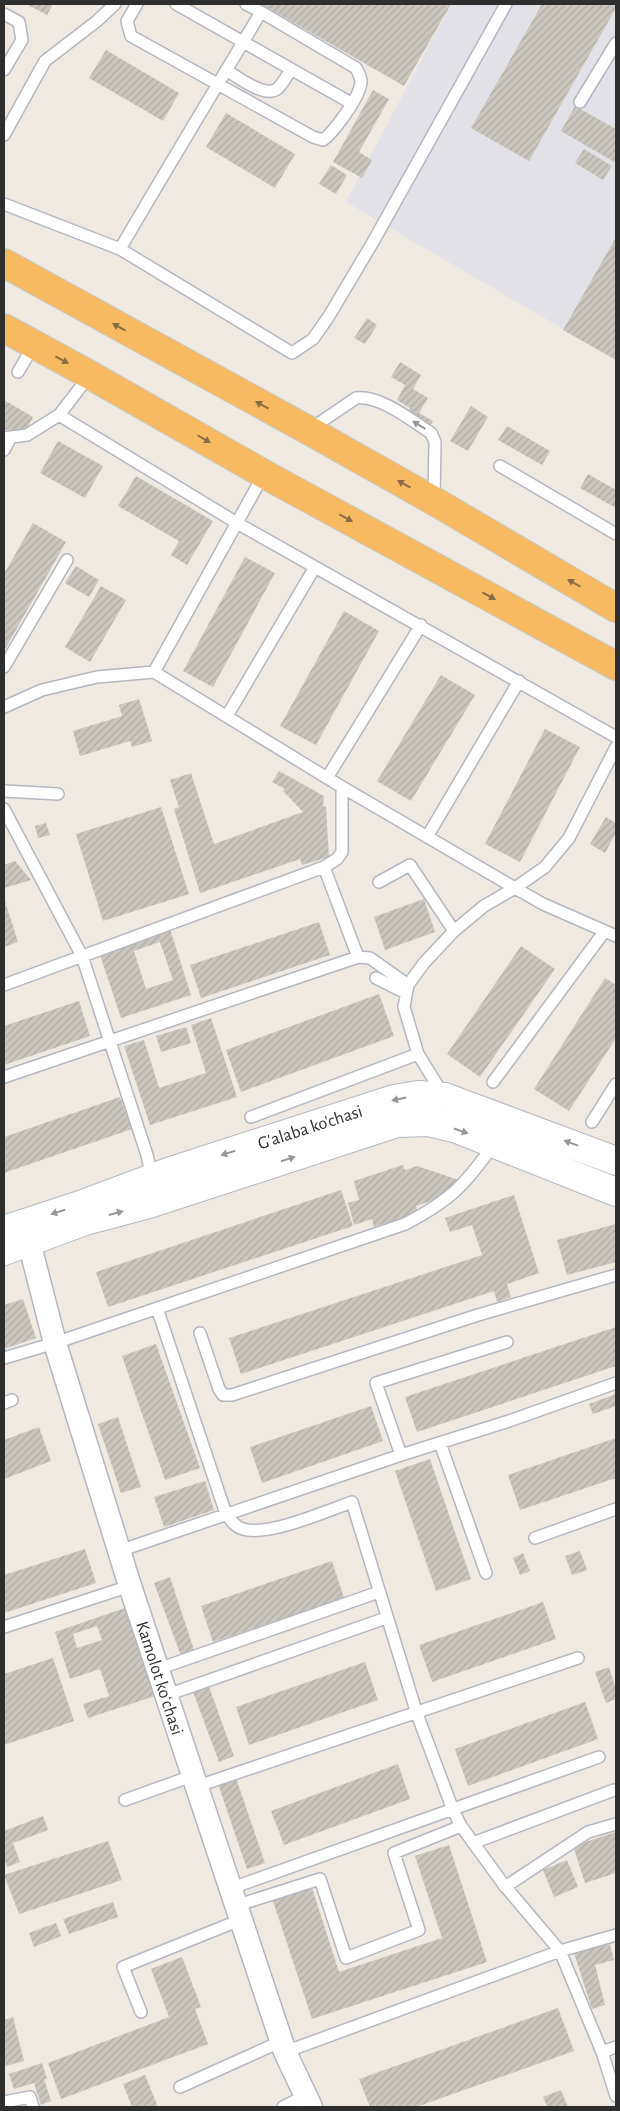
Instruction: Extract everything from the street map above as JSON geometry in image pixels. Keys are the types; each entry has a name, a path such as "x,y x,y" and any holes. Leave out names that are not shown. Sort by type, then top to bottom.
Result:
{"highway":[{"path":"4,263 434,501 616,608"},
{"path":"4,328 264,474 616,666"}],"main road":[{"name":"G'alaba ko'chasi","path":"4,1250 85,1221 149,1204 168,1183 394,1100 418,1095 445,1097 616,1161"},
{"name":"G'alaba ko'chasi","path":"4,1230 80,1205 397,1123 428,1122 456,1129 616,1192"}],"street":[{"name":"Kamolot koʻchasi","path":"29,1242 55,1343 130,1586 235,1905 284,2047 308,2102"}],"lane":[{"path":"4,135 8,116 45,61 97,21 115,4"},
{"path":"137,4 127,21 131,36 313,137 324,140 332,134 361,86 360,76 356,68 246,4"},
{"path":"176,4 351,103"},
{"path":"4,204 120,249 292,353 313,339 329,316 373,242 506,4"},
{"path":"120,249 261,12"},
{"path":"4,14 19,22 22,40 4,70"},
{"path":"580,102 616,43"},
{"path":"226,70 261,91 270,92 278,89 291,70"},
{"path":"18,372 34,345"},
{"path":"4,450 8,438 27,435 59,415 90,375"},
{"path":"308,430 356,398 365,397 376,400 431,433 435,442 434,501"},
{"path":"59,415 237,523 421,625 616,737"},
{"path":"500,466 616,534"},
{"path":"154,672 264,474"},
{"path":"4,667 67,560"},
{"path":"227,716 315,567"},
{"path":"327,778 421,625"},
{"path":"4,707 42,690 97,677 154,672 342,787 515,888 543,904 616,936"},
{"path":"427,836 519,682"},
{"path":"445,1097 418,1054 404,1007 407,989 424,963 454,931 484,906 515,888 545,867 569,838 616,747"},
{"path":"4,985 324,867 337,859 342,852 342,787"},
{"path":"4,791 58,794"},
{"path":"4,808 82,956 147,1155 168,1183"},
{"path":"379,882 410,865 454,931"},
{"path":"324,867 358,957"},
{"path":"493,1082 604,932"},
{"path":"4,1077 358,957 370,958 407,989"},
{"path":"376,978 407,989"},
{"path":"251,1117 418,1054"},
{"path":"592,1122 616,1084"},
{"path":"4,1358 55,1343 406,1224 435,1208 460,1189 494,1144"},
{"path":"200,1333 218,1389 223,1395 232,1395 478,1314 616,1275"},
{"path":"157,1308 226,1514 235,1526 258,1531 283,1525 352,1502 416,1714 453,1810 461,1826 505,1887 560,1952 602,2052 616,2096"},
{"path":"401,1455 376,1383 507,1342"},
{"path":"119,1551 401,1455 509,1421 616,1383"},
{"path":"440,1443 486,1573"},
{"path":"535,1538 616,1509"},
{"path":"4,1626 130,1586"},
{"path":"158,1669 379,1592"},
{"path":"167,1695 386,1618"},
{"path":"125,1800 194,1782 416,1714 578,1658"},
{"path":"141,2012 123,1967 235,1905 453,1810 599,1757"},
{"path":"473,1843 614,1790"},
{"path":"505,1887 588,1832 616,1824"},
{"path":"235,1905 320,1879 346,1958 419,1930 394,1853 461,1826"},
{"path":"180,2087 284,2047 616,1934"},
{"path":"602,2052 616,2047"},
{"path":"4,2102 30,2097 33,2107"},
{"path":"283,2107 308,2102"}],"shaded area":[{"path":"451,4 616,4 616,360 346,202"}],"building":[{"path":"26,4 53,4 47,15"},
{"path":"261,4 451,4 404,86"},
{"path":"542,4 616,4 616,8 529,161 471,128"},
{"path":"106,50 179,93 163,121 89,78"},
{"path":"373,90 389,99 359,152 372,160 362,178 333,162"},
{"path":"575,106 616,129 616,163 561,131"},
{"path":"226,113 295,154 275,188 206,147"},
{"path":"584,149 612,166 603,180 575,163"},
{"path":"331,165 347,175 336,194 319,184"},
{"path":"616,237 616,360 563,330"},
{"path":"367,318 377,325 365,344 354,338"},
{"path":"400,362 421,375 413,389 428,398 419,413 433,421 425,435 402,422 410,408 397,400 405,385 391,377"},
{"path":"4,400 33,417 26,431 4,430"},
{"path":"471,406 488,417 468,451 450,441"},
{"path":"507,426 550,451 542,465 498,440"},
{"path":"58,441 103,466 85,498 40,473"},
{"path":"588,474 616,490 616,508 580,488"},
{"path":"136,476 213,521 187,565 171,555 179,541 118,506"},
{"path":"33,523 66,542 4,651 4,574"},
{"path":"245,557 275,573 213,687 183,671"},
{"path":"76,566 99,580 89,597 65,583"},
{"path":"101,586 126,600 90,662 65,647"},
{"path":"344,611 379,631 316,745 280,726"},
{"path":"441,675 475,695 411,801 377,781"},
{"path":"139,699 152,741 132,747 130,741 80,756 73,731 122,716 119,705"},
{"path":"545,729 580,747 520,862 485,844"},
{"path":"279,771 324,796 323,806 326,807 329,857 302,865 300,859 200,893 174,809 179,807 170,780 191,773 214,844 303,812 283,791 285,789 272,782"},
{"path":"161,807 189,894 103,921 76,834"},
{"path":"606,817 616,823 616,833 605,853 590,844"},
{"path":"46,823 50,835 38,838 35,826"},
{"path":"15,861 31,880 4,888 4,865"},
{"path":"4,898 18,942 4,947"},
{"path":"424,899 435,932 385,950 374,917"},
{"path":"319,922 330,955 201,998 190,965"},
{"path":"170,929 191,995 121,1018 99,952","holes":["160,942 173,980 146,989 134,951"]},
{"path":"521,946 555,969 480,1077 447,1054"},
{"path":"605,978 616,985 616,1038 569,1111 534,1089"},
{"path":"379,994 394,1036 241,1092 226,1050"},
{"path":"79,1001 90,1036 4,1065 4,1026"},
{"path":"211,1018 237,1097 150,1125 124,1046 144,1040 159,1088 206,1073 191,1025"},
{"path":"186,1027 191,1043 161,1052 156,1036"},
{"path":"120,1097 132,1129 4,1173 4,1137"},
{"path":"403,1165 405,1170 417,1166 459,1180 452,1194 416,1206 419,1216 386,1226 385,1223 374,1227 372,1219 354,1225 348,1203 359,1200 354,1181"},
{"path":"341,1190 353,1226 108,1307 96,1272"},
{"path":"514,1195 539,1273 507,1284 511,1297 497,1302 494,1291 241,1374 229,1338 482,1255 472,1225 450,1232 445,1218"},
{"path":"616,1224 616,1262 567,1275 557,1240"},
{"path":"23,1299 36,1338 4,1349 4,1305"},
{"path":"616,1327 616,1366 417,1432 405,1397"},
{"path":"156,1344 200,1468 165,1480 122,1356"},
{"path":"616,1394 616,1406 593,1414 589,1404"},
{"path":"371,1406 383,1441 262,1483 250,1447"},
{"path":"118,1417 141,1487 121,1493 98,1424"},
{"path":"39,1427 51,1461 4,1479 4,1440"},
{"path":"616,1438 616,1478 520,1510 508,1475"},
{"path":"430,1459 471,1579 436,1591 395,1471"},
{"path":"205,1481 214,1510 164,1527 154,1497"},
{"path":"85,1549 96,1583 4,1613 4,1575"},
{"path":"580,1551 587,1570 572,1575 565,1556"},
{"path":"523,1553 530,1571 520,1575 513,1558"},
{"path":"332,1561 344,1598 213,1642 201,1606"},
{"path":"170,1577 194,1650 181,1656 154,1583"},
{"path":"543,1602 556,1639 432,1682 419,1645"},
{"path":"125,1608 155,1696 88,1718 83,1704 109,1696 100,1669 70,1679 55,1632","holes":["97,1626 102,1640 77,1648 73,1634"]},
{"path":"53,1658 74,1721 4,1745 4,1674"},
{"path":"365,1662 378,1700 249,1745 236,1707"},
{"path":"609,1667 616,1689 616,1699 606,1703 595,1672"},
{"path":"208,1684 234,1756 219,1762 192,1689"},
{"path":"585,1702 598,1739 468,1786 455,1749"},
{"path":"398,1764 410,1799 284,1845 271,1811"},
{"path":"236,1778 265,1863 247,1869 218,1784"},
{"path":"43,1816 48,1830 13,1843 20,1862 7,1867 4,1857 4,1831"},
{"path":"616,1832 616,1873 585,1883 573,1846"},
{"path":"108,1841 122,1880 19,1914 4,1875"},
{"path":"449,1845 487,1962 312,2019 273,1901 312,1888 339,1972 442,1938 415,1856"},
{"path":"567,1860 578,1887 554,1897 543,1870"},
{"path":"113,1902 118,1917 69,1934 63,1919"},
{"path":"56,1923 61,1936 34,1947 29,1933"},
{"path":"610,1944 614,1960 595,1965 605,2005 592,2009 574,1953"},
{"path":"182,1957 201,2007 195,2009 208,2044 61,2099 48,2063 169,2017 151,1969"},
{"path":"558,2008 574,2051 416,2107 370,2107 359,2079"},
{"path":"13,2017 24,2061 6,2066 4,2056 4,2020"},
{"path":"42,2063 47,2079 44,2079 51,2101 41,2105 34,2083 14,2089 9,2074"},
{"path":"145,2075 158,2107 132,2107 123,2084"},
{"path":"561,2090 568,2107 547,2107 543,2097"}]}
